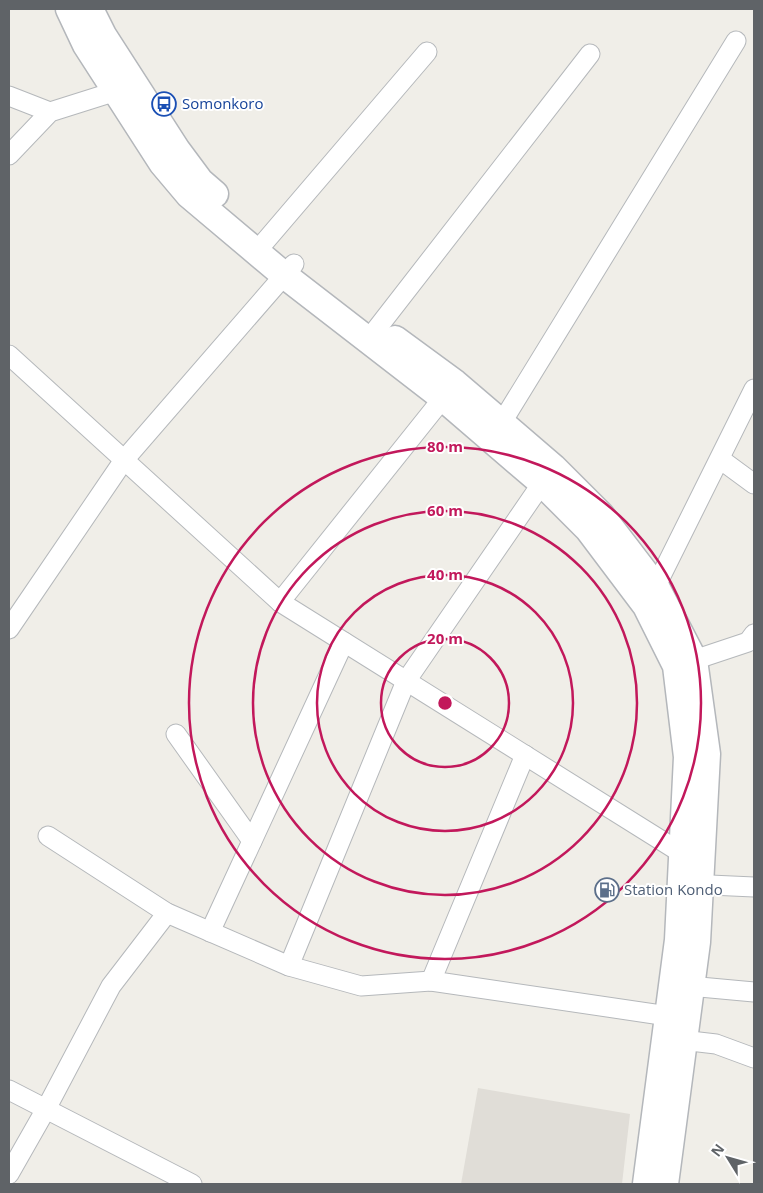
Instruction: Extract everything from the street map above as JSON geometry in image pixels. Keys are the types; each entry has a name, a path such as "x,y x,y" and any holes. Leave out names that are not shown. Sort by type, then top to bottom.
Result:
{"main road":[{"path":"69,9 86,45 126,88 200,181 261,246 289,270 449,390 548,475 601,515 651,596 685,663 706,754 691,871 697,942 682,986 672,1031 646,1184"},
{"path":"90,9 126,88"},
{"path":"665,1184 672,1031"}],"street":[{"path":"497,431 736,41"},
{"path":"261,246 427,52"},
{"path":"374,333 590,54"},
{"path":"9,155 50,112 126,88"},
{"path":"9,96 50,112"},
{"path":"9,629 124,460 289,270"},
{"path":"9,355 280,602 525,755 691,871 754,887"},
{"path":"651,596 754,389"},
{"path":"280,602 449,390"},
{"path":"720,459 754,484"},
{"path":"289,966 406,681 548,475"},
{"path":"210,932 344,642"},
{"path":"685,663 752,642"},
{"path":"176,734 252,841"},
{"path":"431,981 525,755"},
{"path":"48,836 167,913 289,966 361,986 431,981 672,1031 754,1058"},
{"path":"9,1174 112,986 167,913"},
{"path":"682,986 754,992"},
{"path":"9,1090 192,1184"}],"shaded area":[{"path":"478,1088 630,1114 622,1184 461,1184"}],"place":[{"name":"Somonkoro","path":"164,104"},
{"name":"Station Kondo","path":"607,890"}]}
